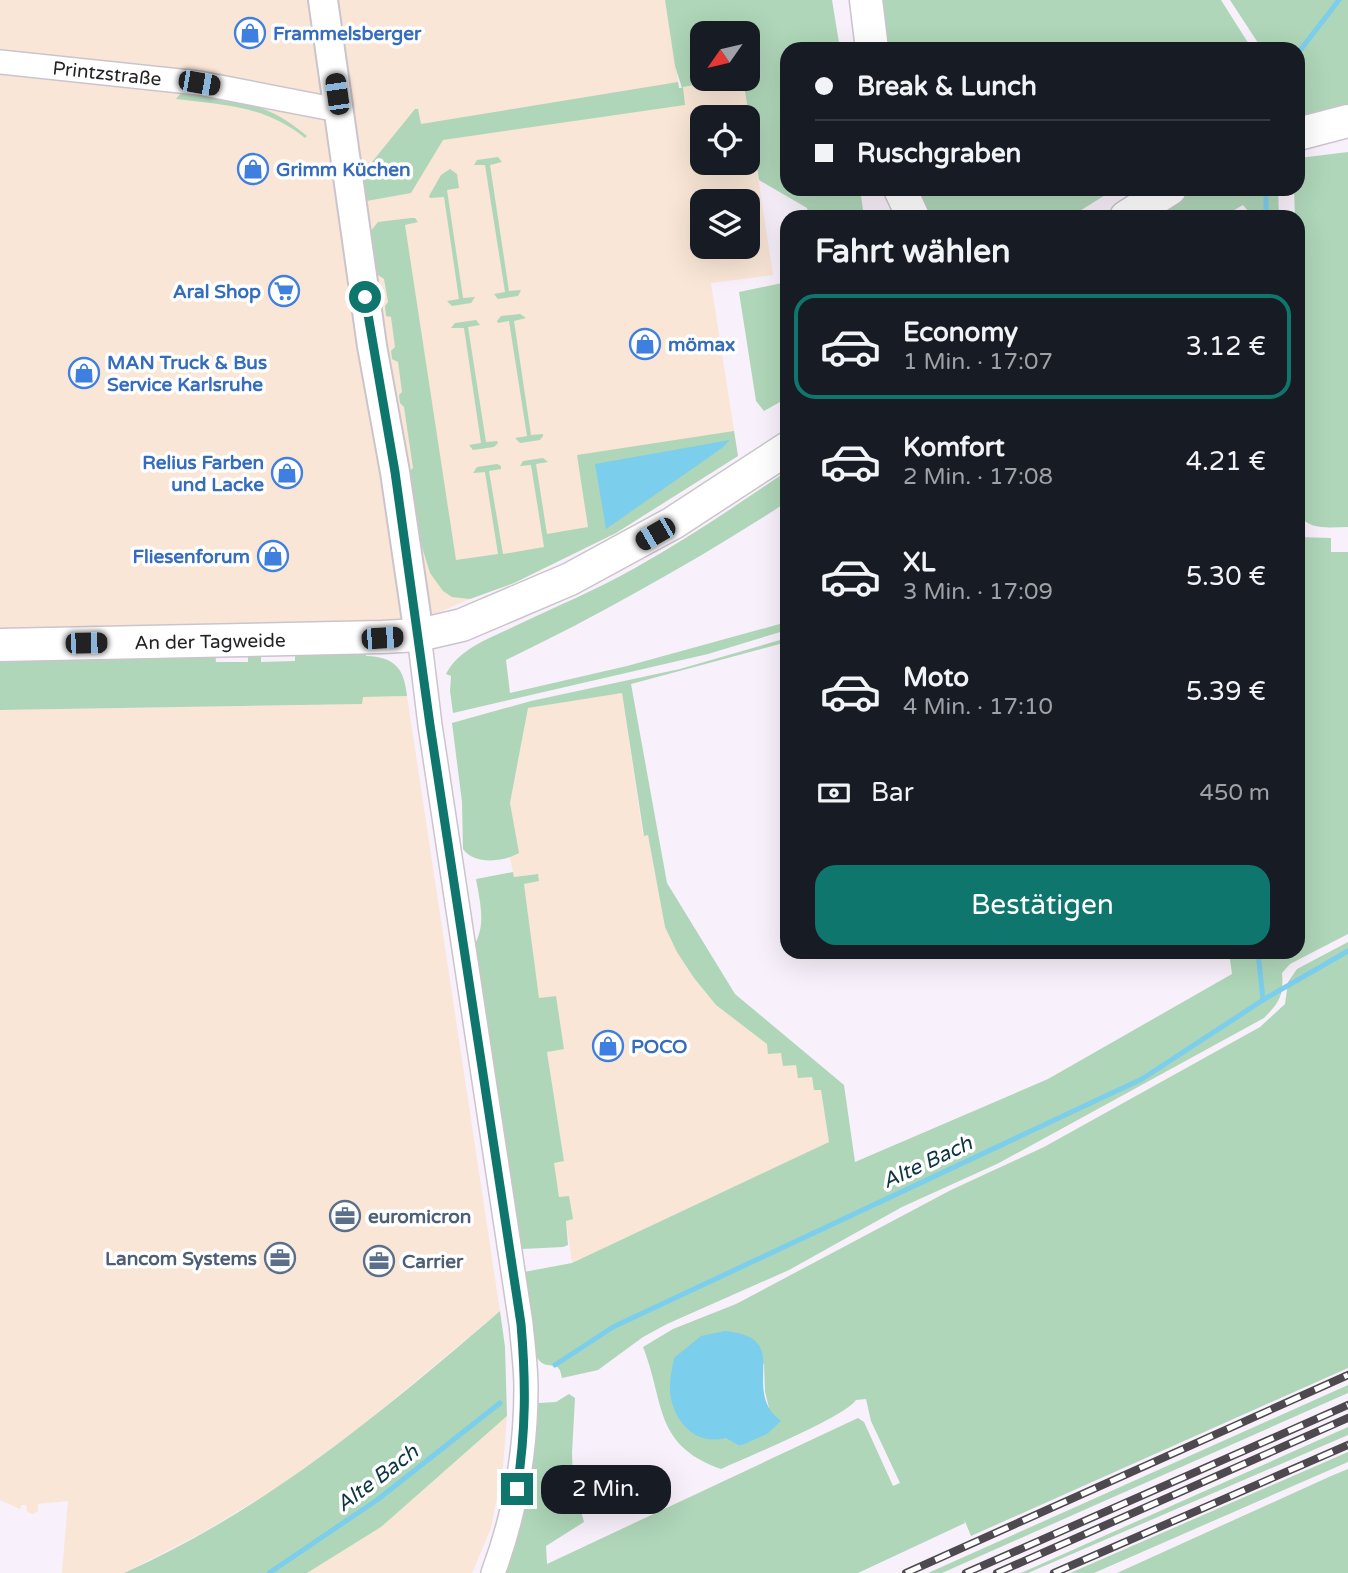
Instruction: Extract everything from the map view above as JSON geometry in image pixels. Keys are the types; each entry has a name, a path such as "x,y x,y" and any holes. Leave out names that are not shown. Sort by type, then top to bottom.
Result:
{"main road":[{"path":"866,0 871,42"},
{"path":"1305,132 1348,121"},
{"path":"1137,210 1159,196"},
{"name":"An der Tagweide","path":"0,645 419,635 462,625 570,579 673,523 780,454"}],"street":[{"path":"323,0 372,346 395,472 523,1349 526,1387 523,1450 511,1517 494,1573"},
{"name":"Printzstraße","path":"0,62 199,83 338,110"}],"shaded area":[{"path":"0,0 665,0 679,88 690,86 690,91 745,91 747,105 690,105 690,175 758,175 760,189 690,189 690,259 760,259 760,190 773,275 711,283 738,456 616,533 514,583 397,630 0,636"},
{"path":"622,693 643,835 648,834 665,927 694,978 716,1005 812,1077 821,1089 829,1142 572,1263 566,1220 573,1219 559,1197 553,1163 564,1160 547,1052 564,1048 555,996 539,999 524,884 539,881 538,874 514,877 510,857 516,855 510,803 528,708"},
{"path":"407,696 500,1311 362,1426 278,1487 202,1533 124,1573 62,1573 68,1501 38,1504 38,1511 33,1514 27,1512 26,1505 22,1505 20,1509 0,1500 0,710 362,704 362,697"},
{"path":"507,1416 503,1467 491,1528 472,1573 307,1573 381,1527"}],"green space":[{"path":"665,0 832,0 839,42 780,42 780,192 759,180 760,105 747,105 745,91 760,91 760,21 690,21 690,86 683,87 685,105 443,140 411,193 361,202 359,178 415,109 418,109 421,124 678,82 679,88 682,88 675,66"},
{"path":"877,0 1221,0 1248,42 885,42"},
{"path":"1230,0 1348,0 1348,110 1314,117 1305,116 1305,42 1257,42"},
{"path":"181,93 232,100 263,109 292,124 307,136 305,138 290,127 260,113 176,99"},
{"path":"1348,152 1348,527 1315,526 1305,521 1305,210 1295,210 1294,196 1305,196 1305,157"},
{"path":"498,157 502,162 490,165 509,291 521,290 518,296 498,299 494,294 505,292 485,165 474,165 477,160"},
{"path":"450,169 457,174 459,188 447,190 463,298 475,297 471,303 452,306 447,301 459,299 444,197 429,196 441,175"},
{"path":"786,196 861,196 863,210 807,210"},
{"path":"918,196 1104,196 1081,210 924,210"},
{"path":"1183,196 1278,196 1279,210 1247,210 1243,205 1234,210 1158,210"},
{"path":"415,218 418,222 405,225 456,560 498,554 485,472 473,473 477,467 497,464 501,466 501,469 489,471 503,554 544,547 531,465 520,466 523,461 543,458 548,462 536,464 547,534 588,527 577,455 734,431 738,456 616,533 514,583 470,599 452,597 443,591 430,573 422,547 410,471 413,468 404,407 400,403 399,395 402,392 398,362 392,359 391,351 395,347 391,317 386,316 385,306 388,302 384,279 378,275 366,237 378,222"},
{"path":"780,283 780,402 764,411 756,401 739,292"},
{"path":"520,314 526,318 514,321 531,435 543,436 540,440 520,443 515,438 527,436 509,321 497,321 501,316"},
{"path":"476,320 480,325 468,327 486,442 498,443 494,447 473,450 469,445 481,443 464,328 451,328 455,323"},
{"path":"780,476 780,506 649,585 506,660 510,693 627,666 780,624 780,632 708,654 453,713 451,676 446,674 467,651 635,568 693,534"},
{"path":"1305,537 1331,538 1331,552 1348,552 1348,934 1305,956"},
{"path":"780,640 780,644 631,684 667,883 735,994 844,1085 855,1162 1048,1079 1232,974 1230,959 1300,959 1282,973 1279,998 1264,1018 999,1163 902,1207 789,1270 667,1324 643,1337 598,1370 562,1378 557,1367 546,1365 534,1355 524,1272 572,1263 829,1142 821,1090 814,1090 812,1077 798,1078 796,1065 783,1066 781,1053 768,1054 767,1044 716,1005 677,952 665,927 648,835 644,836 622,693 528,708 510,803 519,853 498,860 474,858 463,849 462,802 452,723 531,701 680,669"},
{"path":"261,649 261,662 295,661 295,653 366,652 366,656 384,659 396,666 403,678 407,696 363,697 362,704 0,710 0,654 215,650 216,662 248,662 248,650"},
{"path":"513,872 514,877 538,874 539,881 524,884 539,998 556,996 564,1049 547,1052 564,1161 554,1163 559,1197 569,1196 573,1219 566,1221 568,1245 563,1247 522,1249 519,1246 475,944 481,920 476,879"},
{"path":"1348,942 1348,1368 971,1536 964,1519 965,1523 858,1573 503,1573 531,1471 538,1403 556,1402 569,1394 575,1398 573,1482 584,1522 546,1546 547,1564 858,1418 864,1422 893,1486 900,1483 871,1421 866,1399 856,1400 815,1426 721,1469 699,1459 683,1448 665,1420 643,1347 673,1329 736,1304 951,1190 1044,1147 1260,1027 1285,1004 1288,982 1297,969","holes":["764,1363 765,1392 769,1408 741,1446 725,1438"]},
{"path":"500,1311 505,1347 507,1416 381,1527 307,1573 124,1573 226,1520 274,1489 367,1421"},
{"path":"1348,1385 1348,1393 942,1573 928,1573"},
{"path":"1348,1427 1348,1435 1028,1573 1021,1573"},
{"path":"1348,1452 1348,1462 1094,1573 1070,1573"},
{"path":"1348,1469 1348,1573 1117,1573 1331,1476"}],"water":[{"path":"730,440 722,448 606,529 595,464"},
{"path":"725,1331 744,1335 755,1341 761,1349 764,1395 770,1410 781,1421 767,1434 740,1446 725,1438 704,1438 687,1429 676,1413 670,1392 674,1358 701,1336"}],"waterway":[{"name":"Alte Bach","path":"1305,44 1339,0"},
{"name":"Alte Bach","path":"1266,196 1266,210"},
{"name":"Alte Bach","path":"555,1365 613,1327 1142,1079 1263,1000 1348,951"},
{"name":"Alte Bach","path":"1259,959 1263,1000"},
{"name":"Alte Bach","path":"269,1573 377,1500 500,1403"}],"railway":[{"path":"906,1573 1348,1375"},
{"path":"966,1573 1348,1405"},
{"path":"997,1573 1348,1418"},
{"path":"1054,1573 1348,1445"}],"place":[{"name":"Frammelsberger","path":"250,33"},
{"name":"Grimm Küchen","path":"253,169"},
{"name":"Aral Shop","path":"284,291"},
{"name":"mömax","path":"645,344"},
{"name":"MAN Truck & Bus Service Karlsruhe","path":"84,373"},
{"name":"Relius Farben und Lacke","path":"287,473"},
{"name":"Fliesenforum","path":"273,556"},
{"name":"POCO","path":"608,1046"},
{"name":"euromicron","path":"345,1216"},
{"name":"Lancom Systems","path":"280,1258"},
{"name":"Carrier","path":"379,1261"}],"route":[{"path":"365,297 395,472 430,725 521,1324 526,1387 523,1450 517,1489"}]}
